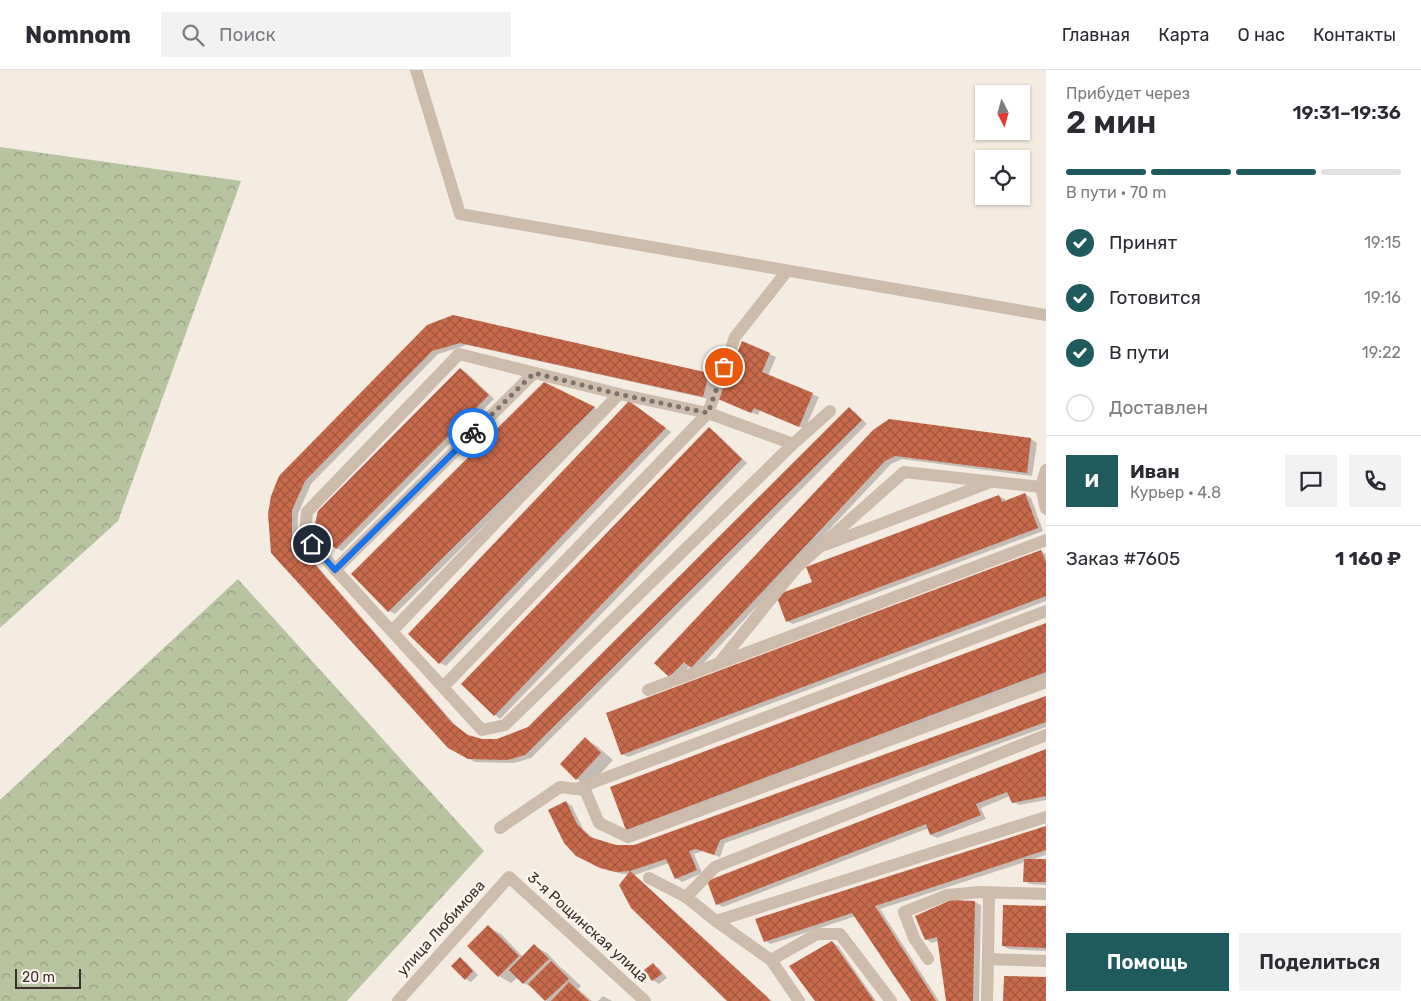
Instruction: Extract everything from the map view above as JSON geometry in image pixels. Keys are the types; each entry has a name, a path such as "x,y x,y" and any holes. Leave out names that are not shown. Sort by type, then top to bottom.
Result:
{"street":[{"path":"416,70 460,214 1046,315"},
{"path":"443,688 708,413 735,337 787,271"},
{"path":"793,444 708,413 618,394 459,354 307,512 305,532 312,544 335,570 482,730 505,725 793,444 830,411"},
{"path":"335,570 534,373"},
{"path":"392,631 618,394"},
{"path":"1046,470 1041,487 1046,508"},
{"path":"717,664 797,567 904,472 1041,487"},
{"path":"818,548 994,481"},
{"path":"648,690 1046,540"},
{"path":"576,789 1046,611"},
{"path":"500,828 560,787 584,790 599,823 628,837 1046,682"},
{"path":"686,897 715,866 1046,735"},
{"path":"716,921 1046,817"},
{"name":"улица Любимова","path":"398,1001 509,877"},
{"name":"3-я Рощинская улица","path":"509,877 645,1001"},
{"path":"649,878 686,897 771,960 799,1001"},
{"path":"928,959 914,938 904,912 947,895 989,892 1046,894"},
{"path":"987,1001 989,892"},
{"path":"771,960 817,934 840,934 890,1001"},
{"path":"988,959 1046,961"}],"green space":[{"path":"0,147 241,181 118,521 0,628"},
{"path":"238,579 484,851 347,1001 0,1001 0,800"}],"building":[{"path":"453,315 709,373 703,397 460,343 432,351 305,481 292,510 292,538 452,723 468,735 482,739 497,739 528,727 849,407 862,420 525,755 507,760 468,759 448,748 271,553 268,514 271,496 279,476 427,325"},
{"path":"742,341 770,353 762,372 813,393 799,427 754,408 751,413 718,399"},
{"path":"460,368 489,395 336,549 314,528 318,511"},
{"path":"544,382 595,407 388,612 351,574"},
{"path":"629,401 666,428 439,664 408,634"},
{"path":"889,419 1031,438 1027,473 895,456 885,461 691,668 684,662 669,677 654,663 873,430"},
{"path":"709,427 742,459 494,716 461,684"},
{"path":"1025,493 1038,528 786,622 776,595 812,582 806,567 999,495 1002,502"},
{"path":"1041,550 1046,562 1046,596 621,755 606,713"},
{"path":"1046,623 1046,672 626,830 610,787"},
{"path":"1046,696 1046,722 720,840 714,855 696,849 689,851 697,870 675,879 666,859 630,871 616,872 600,868 576,856 564,843 548,810 566,801 577,824 590,837 616,845 634,845"},
{"path":"585,737 601,753 576,780 560,764"},
{"path":"1046,749 1046,796 1012,803 1007,792 976,804 981,815 930,835 926,824 716,905 707,881"},
{"path":"1046,826 1046,850 875,906 936,1001 911,1001 852,913 764,942 755,919"},
{"path":"1024,859 1046,859 1046,882 1023,882"},
{"path":"630,871 770,1001 727,1001 631,908 619,885"},
{"path":"951,900 975,901 973,1001 946,1001 937,937 925,940 915,916"},
{"path":"1003,905 1046,906 1046,948 1002,946"},
{"path":"488,925 519,956 498,977 467,946"},
{"path":"832,941 874,1001 815,1001 789,966"},
{"path":"534,944 549,959 523,984 509,970"},
{"path":"460,957 473,971 465,980 451,966"},
{"path":"551,961 569,979 545,1001 528,984"},
{"path":"653,963 662,974 652,981 644,970"},
{"path":"1004,976 1046,977 1046,1001 1003,1001"},
{"path":"569,982 589,1001 551,1001"}],"way so far":[{"path":"473,433 534,373 618,394 708,413 724,367"}],"route":[{"path":"312,544 335,570 473,433"}]}
